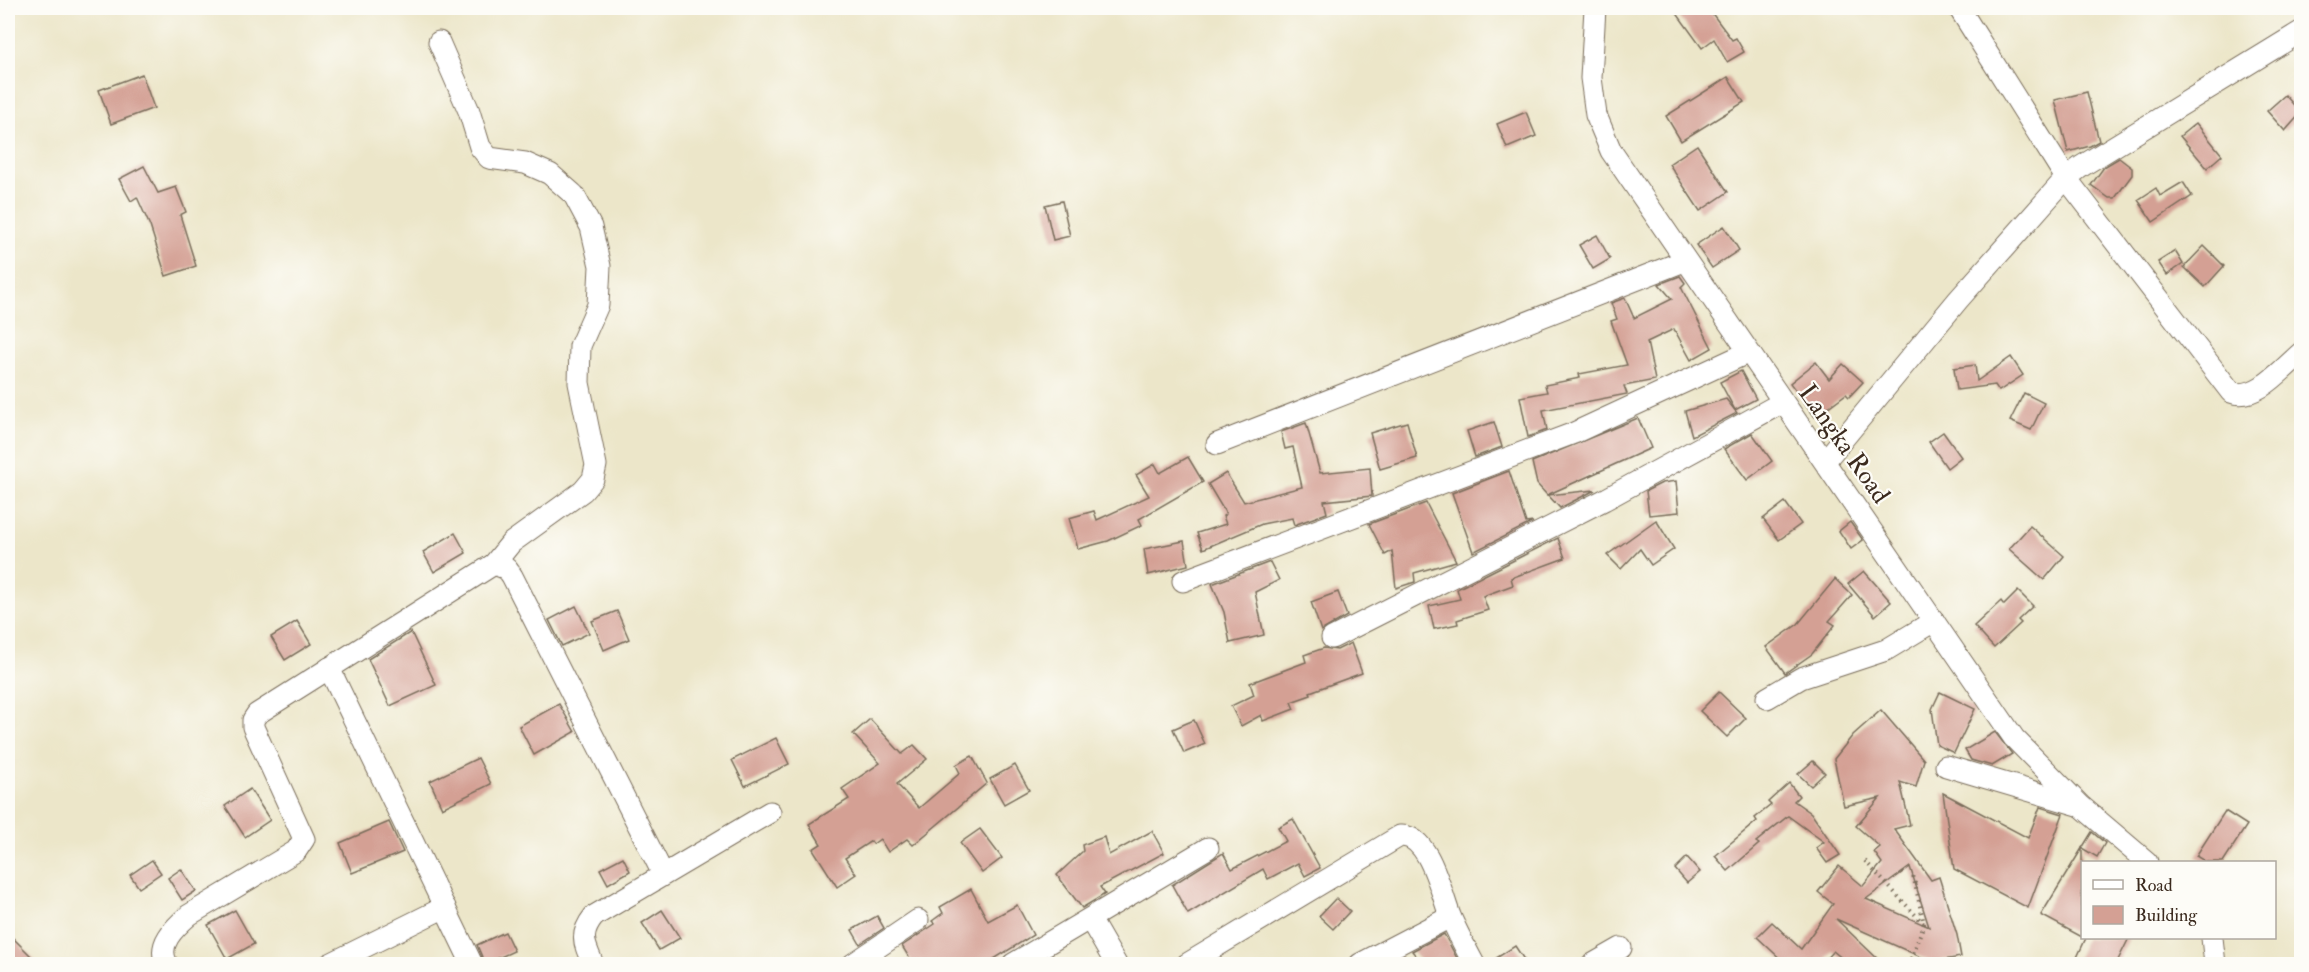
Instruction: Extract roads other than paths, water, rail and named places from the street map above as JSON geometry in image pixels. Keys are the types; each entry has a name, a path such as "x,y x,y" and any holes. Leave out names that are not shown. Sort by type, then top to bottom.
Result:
{"street":[{"name":"Langka Road","path":"1594,8 1591,78 1596,115 1611,151 1684,261 2014,738 2081,806 2146,861"},
{"path":"1959,8 2066,178 2231,392 2240,396 2251,394 2301,352"},
{"path":"1825,462 1958,300 2066,178 2301,31"},
{"path":"158,962 163,947 172,933 189,915 296,851 303,844 304,839 253,727 253,720 329,668 494,564 511,543 583,491 593,479 596,458 579,382 580,346 598,305 600,266 591,227 574,195 550,174 525,164 489,158 480,147 469,111 439,42"},
{"path":"1217,444 1684,261"},
{"path":"1184,581 1574,433 1747,352"},
{"path":"1332,638 1604,500 1783,402"},
{"path":"494,564 507,569 512,576 663,873"},
{"path":"1767,698 1801,678 1886,650 1934,621"},
{"path":"329,668 472,964"},
{"path":"1946,766 2081,806"},
{"path":"593,964 584,943 584,928 594,916 663,873 770,812"},
{"path":"1187,964 1400,836 1407,835 1413,838 1432,865 1443,888 1450,916 1474,964"},
{"path":"1013,964 1208,848"},
{"path":"330,964 445,907"},
{"path":"1360,964 1450,916"},
{"path":"1090,919 1116,964"},
{"path":"853,964 918,920"},
{"path":"2212,939 2215,964"},
{"path":"1593,964 1621,948"}]}
